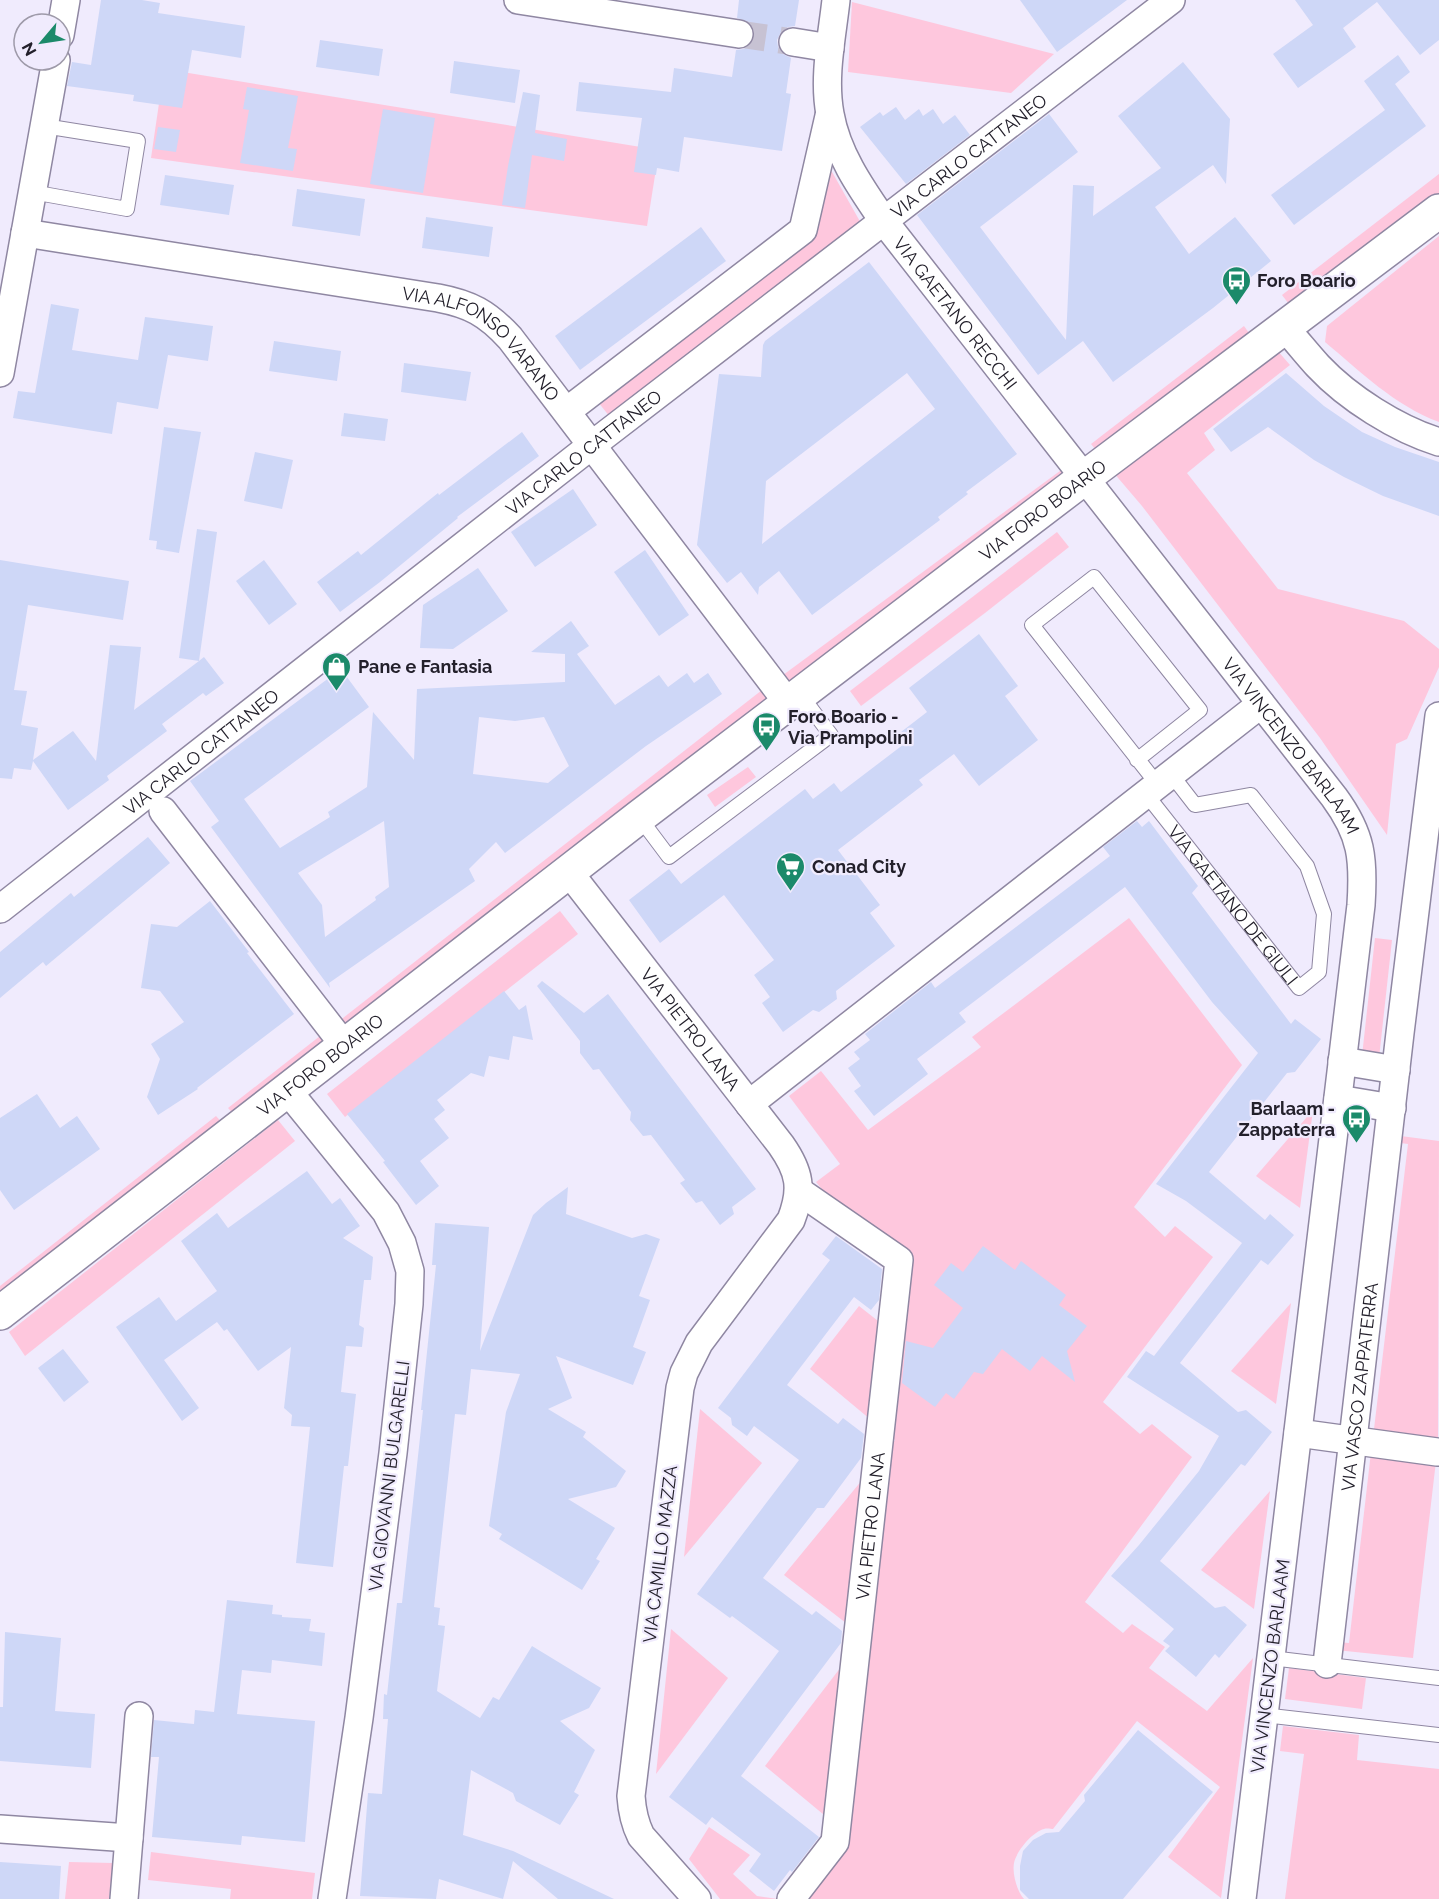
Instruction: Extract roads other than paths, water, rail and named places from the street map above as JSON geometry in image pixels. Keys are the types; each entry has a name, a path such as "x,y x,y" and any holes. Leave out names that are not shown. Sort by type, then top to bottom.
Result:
{"street":[{"path":"518,0 739,34"},
{"name":"VIA GAETANO RECCHI","path":"836,0 827,80 830,114 846,161 883,220 1084,478"},
{"name":"VIA CARLO CATTANEO","path":"0,909 156,801 592,445 1171,0"},
{"path":"793,42 830,48"},
{"path":"0,373 54,72"},
{"path":"567,411 803,230 830,114"},
{"name":"VIA FORO BOARIO","path":"0,1313 568,871 1439,211"},
{"name":"VIA ALFONSO VARANO","path":"25,233 456,301 472,307 497,324 794,699"},
{"path":"1285,328 1319,367 1344,390 1369,408 1439,442"},
{"name":"VIA VINCENZO BARLAAM","path":"1084,478 1345,812 1358,842 1363,872 1242,1899"},
{"path":"749,1104 1261,704"},
{"path":"1342,1061 1396,1070 1439,718"},
{"path":"156,801 344,1046"},
{"name":"VIA PIETRO LANA","path":"568,871 792,1161 798,1175 798,1191 797,1204 791,1220"},
{"name":"VIA VASCO ZAPPATERRA","path":"1327,1664 1396,1070"},
{"name":"VIA GIOVANNI BULGARELLI","path":"287,1090 386,1212 402,1243 410,1271 409,1304 393,1453 359,1718 332,1899"},
{"path":"1338,1099 1390,1117"},
{"name":"VIA PIETRO LANA","path":"791,1899 835,1842 899,1260 798,1191"},
{"name":"VIA CAMILLO MAZZA","path":"697,1899 641,1836 632,1811 633,1784 681,1388 684,1373 699,1343 791,1220"},
{"path":"1298,1433 1437,1452"},
{"path":"124,1899 139,1716"},
{"path":"0,1829 129,1838"}],"lane":[{"path":"32,192 127,209 138,141 44,126"},
{"path":"1137,760 1200,710 1094,577 1032,625 1137,760 1158,784"},
{"path":"639,817 669,857 831,735 794,699"},
{"name":"VIA GAETANO DE GIULI","path":"1158,784 1195,806 1251,795 1307,866 1324,914 1319,972 1299,988 1158,784"},
{"path":"1271,1658 1439,1678"},
{"path":"1264,1715 1439,1735"}],"tunnel":[{"path":"739,34 793,42"}],"place":[{"name":"Foro Boario","path":"1236,306"},
{"name":"Pane e Fantasia","path":"337,692"},
{"name":"Foro Boario - Via Prampolini","path":"767,752"},
{"name":"Conad City","path":"791,892"},
{"name":"Barlaam - Zappaterra","path":"1356,1144"}]}
